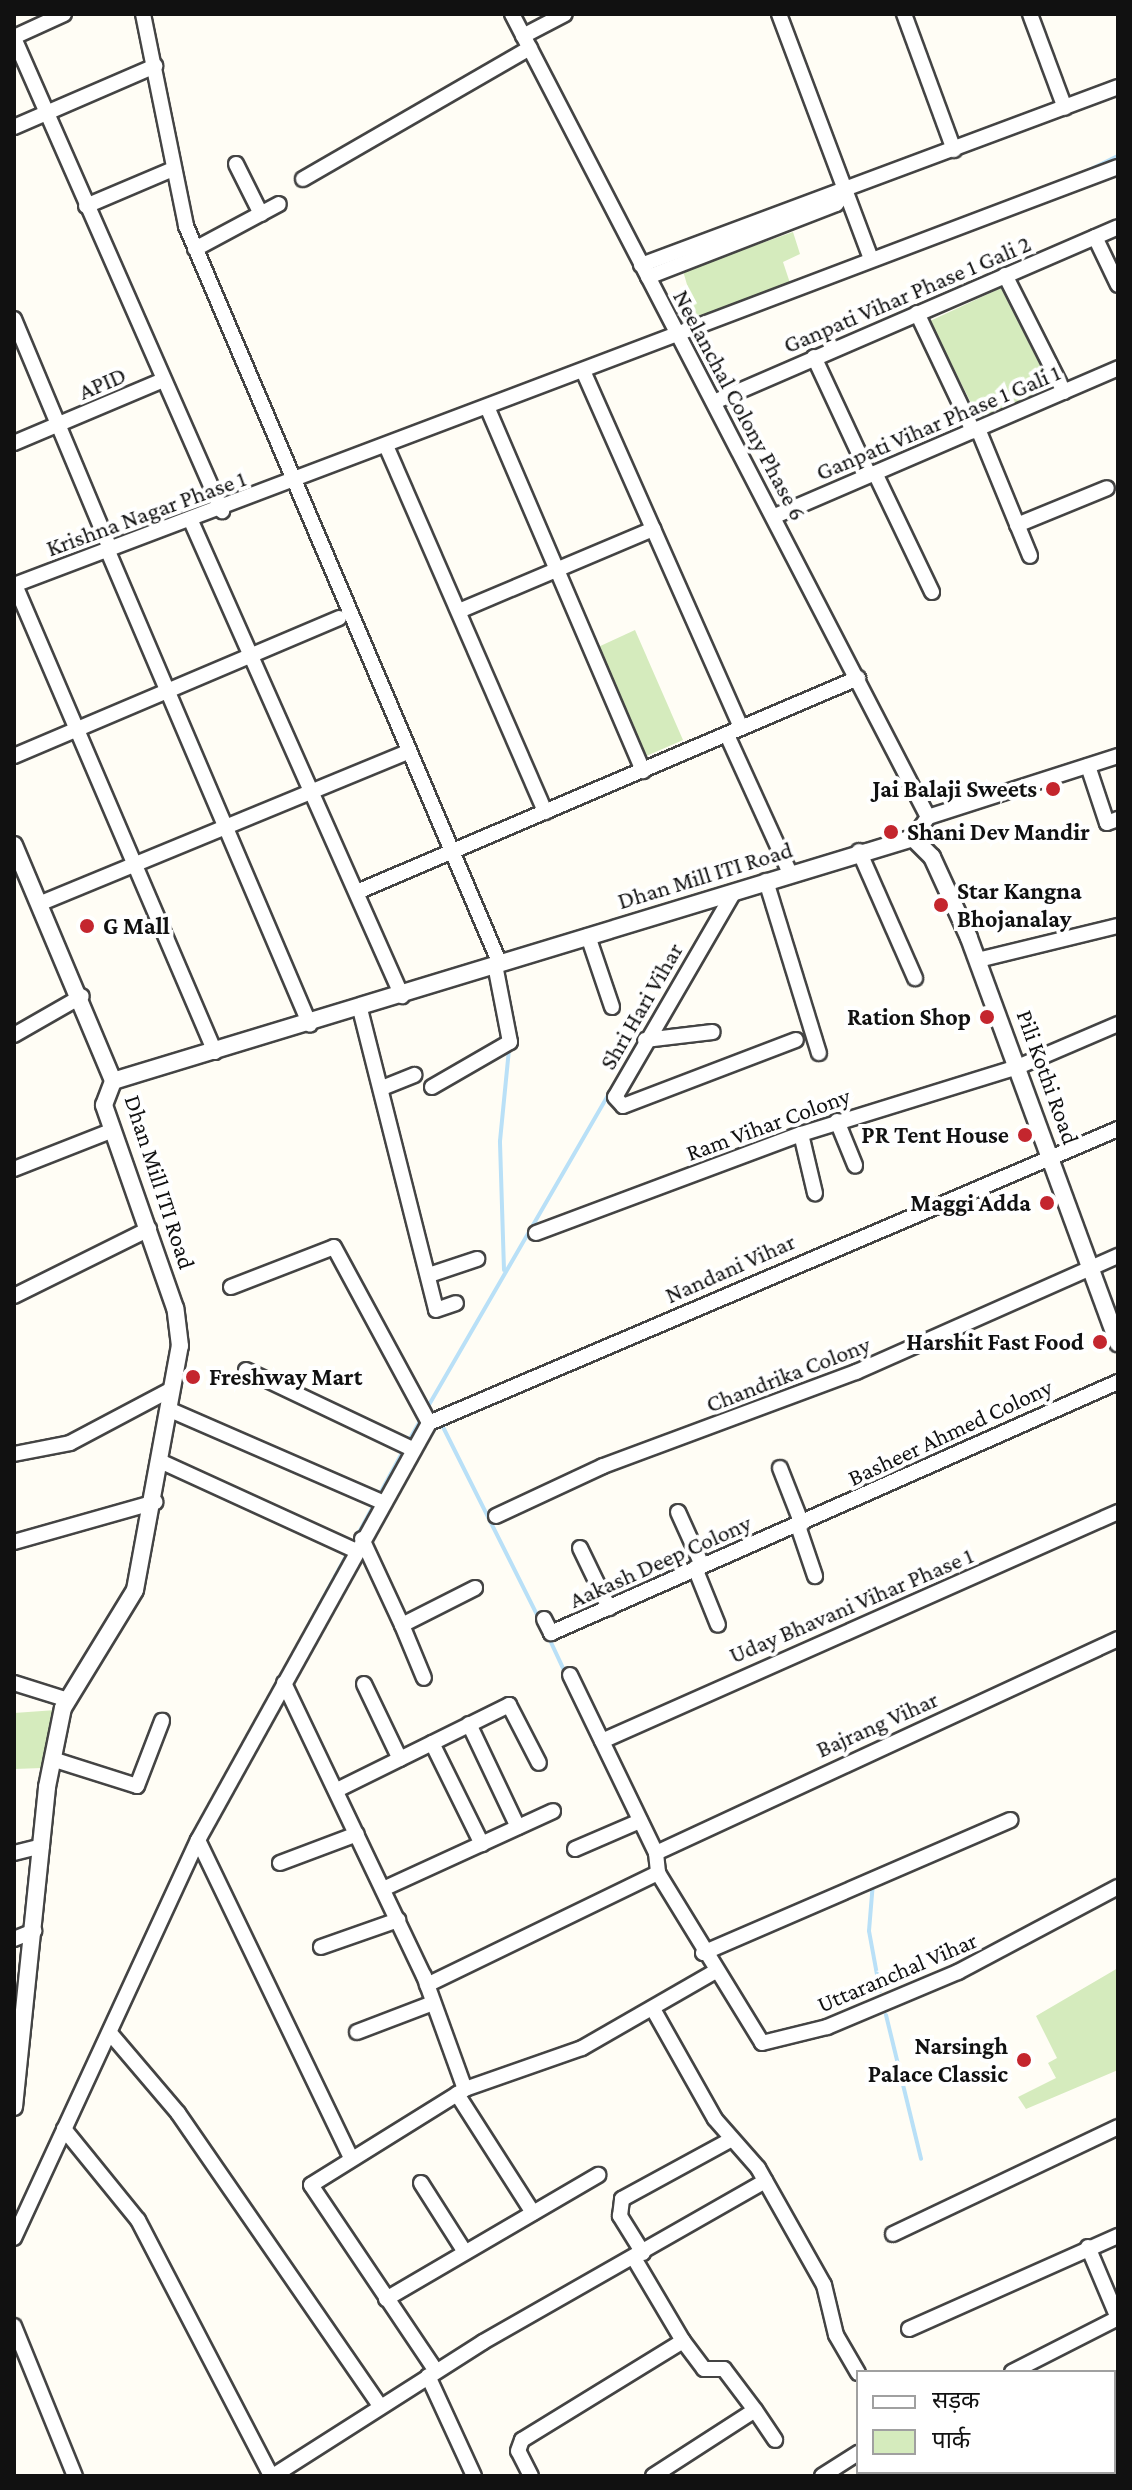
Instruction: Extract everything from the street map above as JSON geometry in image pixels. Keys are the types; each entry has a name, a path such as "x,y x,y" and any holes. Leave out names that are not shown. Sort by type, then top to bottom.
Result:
{"street":[{"path":"64,14 15,42 222,511"},
{"path":"143,14 173,169 195,249 498,964 510,1042 432,1087"},
{"name":"Neelanchal Colony Phase 6","path":"512,14 775,516 928,817"},
{"path":"303,179 527,42 565,14"},
{"path":"779,14 871,259"},
{"path":"904,14 954,150"},
{"path":"1030,14 1065,108"},
{"path":"14,127 155,66"},
{"path":"644,271 836,204 845,193 1118,87"},
{"path":"236,164 261,214"},
{"name":"Krishna Nagar Phase 1","path":"14,585 222,511 871,259 1118,167"},
{"path":"86,206 173,169"},
{"path":"195,249 279,204"},
{"name":"Ganpati Vihar Phase 1 Gali 2","path":"714,402 1118,227"},
{"path":"1095,237 1118,285"},
{"path":"1005,275 1064,392"},
{"path":"917,313 975,430 1030,556"},
{"path":"14,319 165,692 310,1025"},
{"path":"814,357 932,592"},
{"name":"Ganpati Vihar Phase 1 Gali 1","path":"775,516 1118,368"},
{"path":"584,373 741,728"},
{"name":"APID","path":"14,443 163,380"},
{"path":"488,409 643,771"},
{"path":"387,448 545,812"},
{"path":"1017,525 1107,488"},
{"path":"191,521 402,996"},
{"path":"459,611 653,529"},
{"path":"14,585 215,1052"},
{"path":"14,756 339,618"},
{"path":"357,892 858,678"},
{"path":"727,735 790,873"},
{"path":"41,903 137,867 407,752"},
{"path":"913,838 928,817 1118,756"},
{"path":"1088,766 1107,823 1118,819"},
{"name":"Dhan Mill ITI Road","path":"14,2107 52,1759 65,1699 135,1590 155,1502 180,1346 175,1308 104,1105 113,1081 310,1025 859,851 913,838"},
{"name":"Pili Kothi Road","path":"913,838 932,857 978,960 1020,1066 1118,1344"},
{"path":"15,848 82,996 113,1081"},
{"path":"859,851 915,978"},
{"path":"766,881 819,1053"},
{"name":"Shri Hari Vihar","path":"734,892 645,1040 615,1097 623,1106 796,1040"},
{"path":"978,960 1118,926"},
{"path":"588,936 612,1007"},
{"path":"14,1035 82,996"},
{"path":"360,1009 436,1310 456,1303"},
{"name":"Ram Vihar Colony","path":"536,1233 837,1121 1020,1066 1118,1024"},
{"path":"645,1040 713,1032"},
{"path":"382,1088 415,1075"},
{"path":"837,1121 855,1165"},
{"name":"Nandani Vihar","path":"425,1417 1118,1129"},
{"path":"14,1169 113,1130"},
{"path":"801,1134 815,1193"},
{"path":"14,1296 149,1229"},
{"path":"14,2238 198,1840 425,1417 334,1247 231,1287"},
{"name":"Chandrika Colony","path":"496,1516 1094,1269 1118,1256"},
{"path":"429,1275 477,1259"},
{"path":"246,1370 407,1446"},
{"name":"Basheer Ahmed Colony","path":"800,1525 1118,1382"},
{"path":"14,1454 70,1443 172,1389"},
{"path":"168,1409 379,1501"},
{"path":"162,1462 355,1547 402,1625 424,1678"},
{"path":"780,1468 815,1576"},
{"path":"14,1542 155,1502"},
{"path":"678,1512 718,1625"},
{"name":"Uday Bhavani Vihar Phase 1","path":"602,1741 1118,1512"},
{"name":"Aakash Deep Colony","path":"544,1619 551,1633 698,1566 800,1525"},
{"path":"580,1548 609,1608"},
{"path":"402,1625 475,1588"},
{"name":"Bajrang Vihar","path":"656,1853 1118,1639"},
{"path":"474,2476 432,2373 311,2185 461,2091 582,2048 714,1972 658,1873 656,1853 570,1675"},
{"path":"14,1683 65,1699"},
{"path":"284,1683 427,1985 461,2091 533,2213"},
{"path":"364,1684 400,1759"},
{"path":"337,1790 509,1705 539,1763"},
{"path":"52,1759 137,1786 162,1721"},
{"path":"469,1724 518,1827"},
{"path":"432,1743 482,1844"},
{"path":"383,1889 553,1811"},
{"path":"703,1953 1011,1820"},
{"path":"575,1849 640,1821"},
{"path":"280,1863 357,1834"},
{"path":"198,1840 351,2158"},
{"path":"14,1853 42,1846"},
{"path":"427,1985 658,1873"},
{"name":"Uttaranchal Vihar","path":"714,1972 762,2043 827,2027 958,1972 1118,1887"},
{"path":"321,1947 398,1920"},
{"path":"14,1939 34,1931"},
{"path":"357,2032 433,2003"},
{"path":"653,2009 730,2140 765,2181 824,2285 836,2335 856,2370"},
{"path":"110,2033 178,2113 381,2407"},
{"path":"893,2234 1118,2127"},
{"path":"64,2129 138,2220 272,2476 432,2373 765,2181"},
{"path":"730,2140 622,2199 620,2216 683,2341 704,2369 724,2369 775,2440"},
{"path":"386,2299 598,2175"},
{"path":"421,2183 465,2252"},
{"path":"909,2329 1118,2236"},
{"path":"1016,2370 1118,2318 1088,2247"},
{"path":"14,2326 75,2476"},
{"path":"528,2475 518,2451 522,2440 683,2341"},
{"path":"653,2476 755,2410"},
{"path":"822,2476 856,2454"}],"green space":[{"path":"793,232 800,254 783,262 791,286 698,322 683,271"},
{"path":"1001,288 1051,387 979,419 930,321"},
{"path":"635,630 683,740 644,757 596,648"},
{"path":"56,1710 42,1768 14,1769 14,1713"},
{"path":"1118,1968 1118,2070 1026,2109 1018,2097 1056,2078 1048,2063 1057,2058 1036,2016"}],"waterway":[{"path":"1079,175 1118,156"},
{"path":"426,1410 680,971"},
{"path":"504,1270 500,1141 509,1049"},
{"path":"408,1442 422,1418"},
{"path":"441,1423 540,1621"},
{"path":"307,1628 404,1449"},
{"path":"548,1636 564,1670"},
{"path":"144,1940 178,1868"},
{"path":"873,1882 869,1931 880,1991"},
{"path":"886,2015 921,2159"}],"place":[{"name":"Jai Balaji Sweets","path":"1053,789"},
{"name":"Shani Dev Mandir","path":"891,832"},
{"name":"Star Kangna Bhojanalay","path":"941,905"},
{"name":"G Mall","path":"87,926"},
{"name":"Ration Shop","path":"987,1017"},
{"name":"PR Tent House","path":"1025,1135"},
{"name":"Maggi Adda","path":"1047,1203"},
{"name":"Harshit Fast Food","path":"1100,1342"},
{"name":"Freshway Mart","path":"193,1377"},
{"name":"Narsingh Palace Classic","path":"1024,2060"}]}
